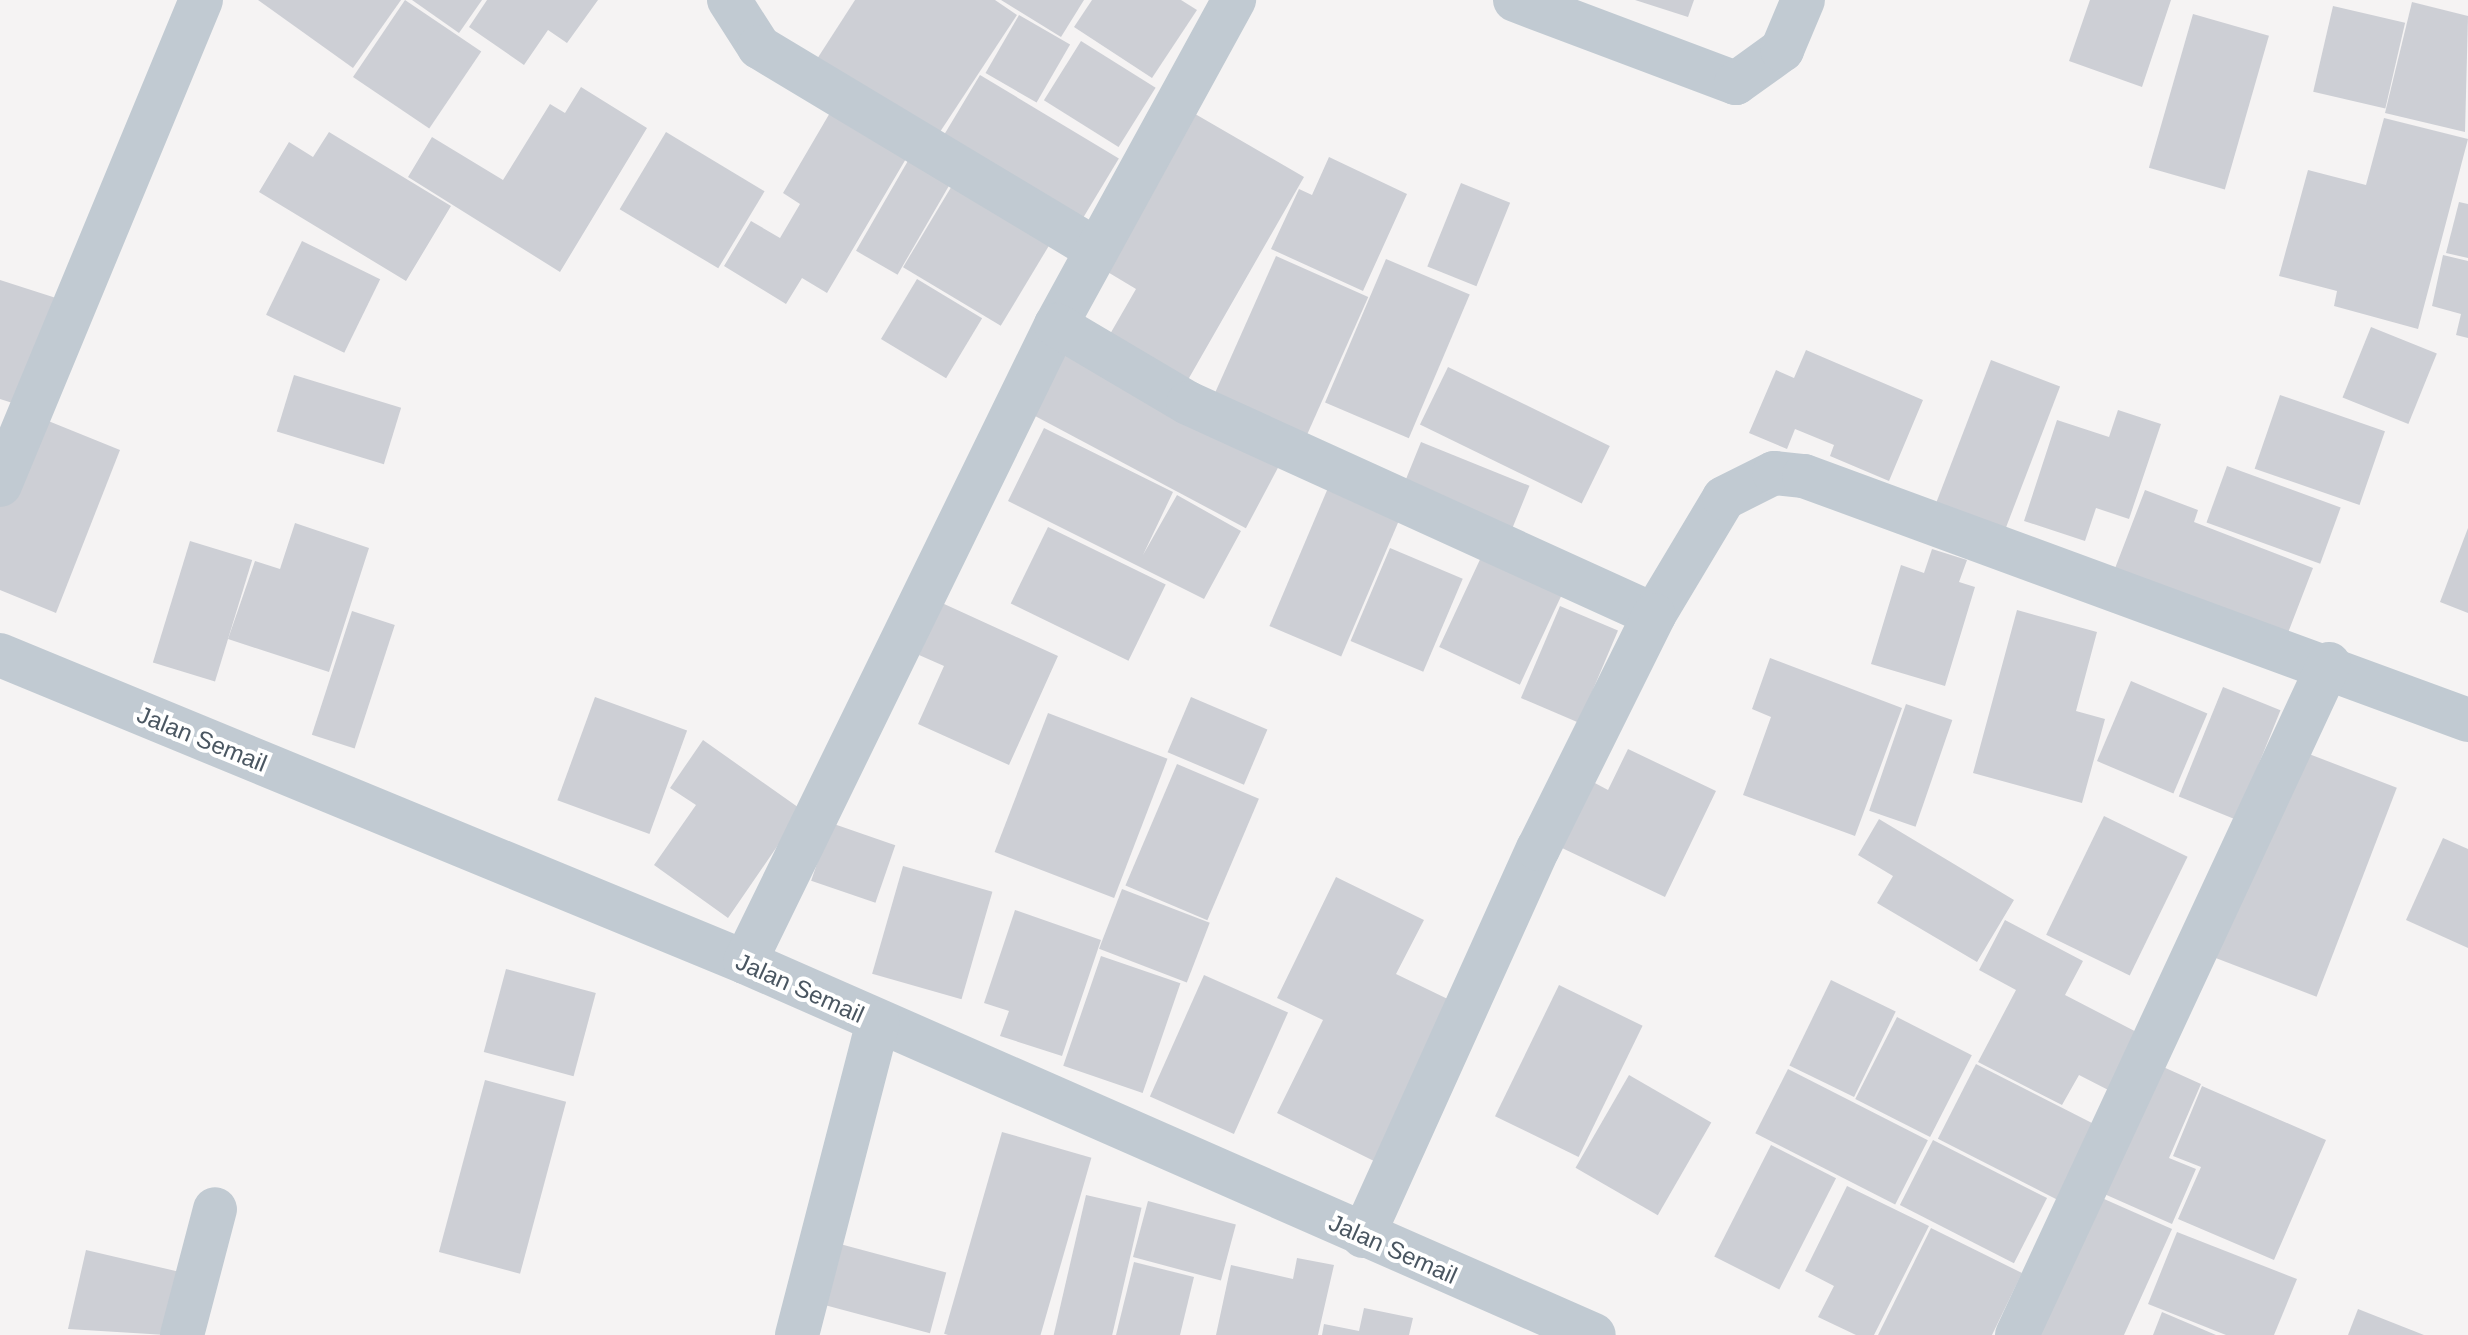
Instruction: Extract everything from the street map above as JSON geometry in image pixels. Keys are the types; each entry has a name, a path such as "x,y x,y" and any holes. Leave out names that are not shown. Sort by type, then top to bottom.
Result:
{"street":[{"path":"0,485 201,0"},
{"path":"729,0 759,47 1095,249"},
{"path":"745,962 1056,325 1234,0"},
{"path":"1515,0 1736,83 1782,50 1803,0"},
{"path":"1056,325 1188,403 1654,615"},
{"path":"1363,1236 1538,849 1654,615 1724,498 1774,473 1804,476 2329,664 2468,720"},
{"name":"Jalan Semail","path":"0,655 745,962 1594,1335"},
{"path":"2017,1335 2329,664"},
{"path":"797,1335 878,1022"},
{"path":"182,1335 215,1209"}],"building":[{"path":"258,0 401,0 353,68"},
{"path":"405,0 481,51 429,129 353,77"},
{"path":"412,0 482,0 459,33"},
{"path":"487,0 598,0 567,43 548,30 524,65 469,27"},
{"path":"855,0 995,0 1017,15 936,138 817,59"},
{"path":"1001,0 1084,0 1061,37"},
{"path":"1092,0 1181,0 1197,10 1152,78 1074,27"},
{"path":"1635,0 1694,0 1688,17"},
{"path":"2090,0 2171,0 2142,87 2069,61"},
{"path":"2412,2 2468,16 2465,132 2385,113"},
{"path":"2333,6 2405,23 2385,108 2313,92"},
{"path":"2193,14 2269,36 2225,190 2149,168"},
{"path":"1019,15 1070,44 1037,103 986,73"},
{"path":"1081,41 1156,88 1119,147 1044,100"},
{"path":"980,75 1119,158 1081,222 942,138"},
{"path":"581,87 647,128 560,272 408,177 432,137 503,180 550,104 565,113"},
{"path":"831,111 907,157 827,293 802,278 786,304 724,266 751,221 780,238 800,204 783,193"},
{"path":"1190,111 1304,177 1181,392 1102,348 1136,289 1101,268"},
{"path":"2384,118 2468,139 2418,329 2334,306 2337,291 2279,276 2308,170 2366,185"},
{"path":"329,132 451,206 406,281 259,192 289,142 313,157"},
{"path":"666,132 765,191 718,268 620,209"},
{"path":"1329,157 1407,194 1363,291 1271,249 1299,189 1312,195"},
{"path":"909,159 951,183 898,275 856,251"},
{"path":"1461,183 1510,203 1476,286 1427,266"},
{"path":"953,184 1051,243 1001,326 903,267"},
{"path":"2459,202 2468,204 2468,258 2446,253"},
{"path":"302,241 380,279 344,353 266,315"},
{"path":"2443,255 2468,261 2468,338 2456,335 2461,314 2432,306"},
{"path":"1276,256 1368,297 1302,447 1209,406"},
{"path":"1386,259 1470,295 1409,438 1325,403"},
{"path":"917,279 982,318 946,378 881,339"},
{"path":"0,280 56,298 22,406 0,399"},
{"path":"2371,327 2437,354 2408,424 2343,397"},
{"path":"1067,347 1282,461 1246,528 1031,414"},
{"path":"1806,350 1923,400 1889,481 1830,456 1834,445 1795,429 1787,449 1749,433 1776,370 1794,378"},
{"path":"1991,360 2060,387 2005,531 1935,505"},
{"path":"1448,367 1610,446 1582,503 1420,425"},
{"path":"294,375 401,408 384,464 277,431"},
{"path":"2280,395 2385,431 2360,505 2255,469"},
{"path":"2118,410 2161,424 2129,519 2096,508 2085,541 2024,521 2057,420 2109,437"},
{"path":"36,416 120,450 56,613 0,590 0,506"},
{"path":"1044,428 1173,492 1143,555 1177,495 1241,531 1204,599 1008,501"},
{"path":"1421,442 1529,486 1508,540 1399,496"},
{"path":"2227,466 2341,507 2320,564 2206,522"},
{"path":"1328,488 1400,518 1341,657 1269,626"},
{"path":"2145,490 2198,510 2194,522 2313,568 2286,638 2114,571"},
{"path":"295,523 369,548 329,672 228,639 255,561 280,569"},
{"path":"1048,527 1166,584 1128,661 1011,603"},
{"path":"2468,528 2468,613 2440,602"},
{"path":"190,541 252,560 215,681 153,662"},
{"path":"1390,548 1463,579 1423,672 1351,641"},
{"path":"1932,549 1967,560 1959,582 1975,587 1945,686 1871,664 1901,565 1924,573"},
{"path":"1484,551 1565,589 1520,685 1439,647"},
{"path":"942,603 1058,656 1009,765 918,724 944,666 919,655"},
{"path":"1560,606 1618,631 1579,723 1521,698"},
{"path":"2017,610 2097,632 2076,711 2105,719 2082,803 1973,773"},
{"path":"352,611 395,625 355,749 312,735"},
{"path":"1770,658 1902,708 1855,836 1743,795 1771,717 1752,709"},
{"path":"2131,681 2207,713 2173,794 2097,761"},
{"path":"2223,687 2280,710 2236,820 2179,796"},
{"path":"595,697 687,731 649,834 557,800"},
{"path":"1191,697 1267,729 1244,785 1168,752"},
{"path":"1906,704 1952,720 1916,827 1869,811"},
{"path":"1048,713 1167,759 1114,898 995,852"},
{"path":"703,740 802,810 728,918 654,865 696,805 670,788"},
{"path":"1628,749 1716,791 1665,897 1562,848 1593,782 1608,790"},
{"path":"2296,749 2397,788 2317,997 2216,958"},
{"path":"1177,764 1259,799 1207,920 1125,886"},
{"path":"2104,816 2188,857 2130,975 2046,935"},
{"path":"1879,819 2014,900 1977,962 1877,903 1893,876 1858,855"},
{"path":"831,823 895,845 875,903 811,881"},
{"path":"2443,838 2468,849 2468,948 2406,920"},
{"path":"903,866 992,892 962,999 872,974"},
{"path":"1336,877 1424,920 1396,974 1458,1004 1380,1164 1277,1113 1323,1020 1277,998"},
{"path":"1122,889 1210,923 1187,982 1099,949"},
{"path":"1015,910 1101,940 1062,1056 1000,1036 1009,1011 984,1003"},
{"path":"2005,920 2083,961 2065,995 2150,1039 2120,1096 2079,1075 2062,1105 1978,1062 2016,990 1979,970"},
{"path":"1101,956 1180,983 1143,1093 1063,1066"},
{"path":"506,969 596,993 574,1076 484,1052"},
{"path":"1204,975 1288,1012 1234,1134 1150,1097"},
{"path":"1831,980 1896,1012 1854,1097 1789,1065"},
{"path":"1559,985 1643,1026 1579,1157 1495,1116"},
{"path":"1897,1017 1972,1055 1930,1137 1855,1099"},
{"path":"2150,1061 2201,1084 2169,1158 2196,1169 2172,1224 2093,1189"},
{"path":"1976,1064 2100,1127 2062,1202 1938,1139"},
{"path":"1788,1069 1928,1140 1895,1204 1755,1133"},
{"path":"1629,1075 1711,1122 1658,1215 1576,1168"},
{"path":"485,1080 566,1102 520,1274 439,1252"},
{"path":"2202,1086 2326,1140 2274,1260 2178,1219 2201,1167 2173,1156"},
{"path":"1002,1132 1091,1158 1041,1335 944,1334"},
{"path":"1933,1140 2047,1198 2014,1263 1900,1205"},
{"path":"1771,1145 1836,1178 1779,1290 1714,1256"},
{"path":"1847,1186 1929,1226 1874,1335 1856,1335 1818,1317 1834,1286 1805,1271"},
{"path":"2086,1191 2172,1229 2124,1335 2029,1335"},
{"path":"1086,1195 1142,1208 1112,1335 1054,1335"},
{"path":"1148,1201 1236,1225 1221,1281 1133,1257"},
{"path":"1931,1228 2022,1273 1992,1335 1878,1335"},
{"path":"2177,1232 2297,1279 2274,1335 2226,1335 2148,1304"},
{"path":"840,1244 946,1272 930,1333 824,1305"},
{"path":"86,1250 180,1272 166,1335 68,1329"},
{"path":"1297,1258 1334,1265 1318,1335 1216,1335 1231,1265 1293,1279"},
{"path":"1134,1262 1194,1277 1180,1335 1116,1335"},
{"path":"1364,1308 1413,1318 1409,1335 1322,1335 1324,1324 1359,1331"},
{"path":"2358,1309 2424,1335 2348,1335"},
{"path":"2162,1312 2216,1335 2153,1335"}]}
